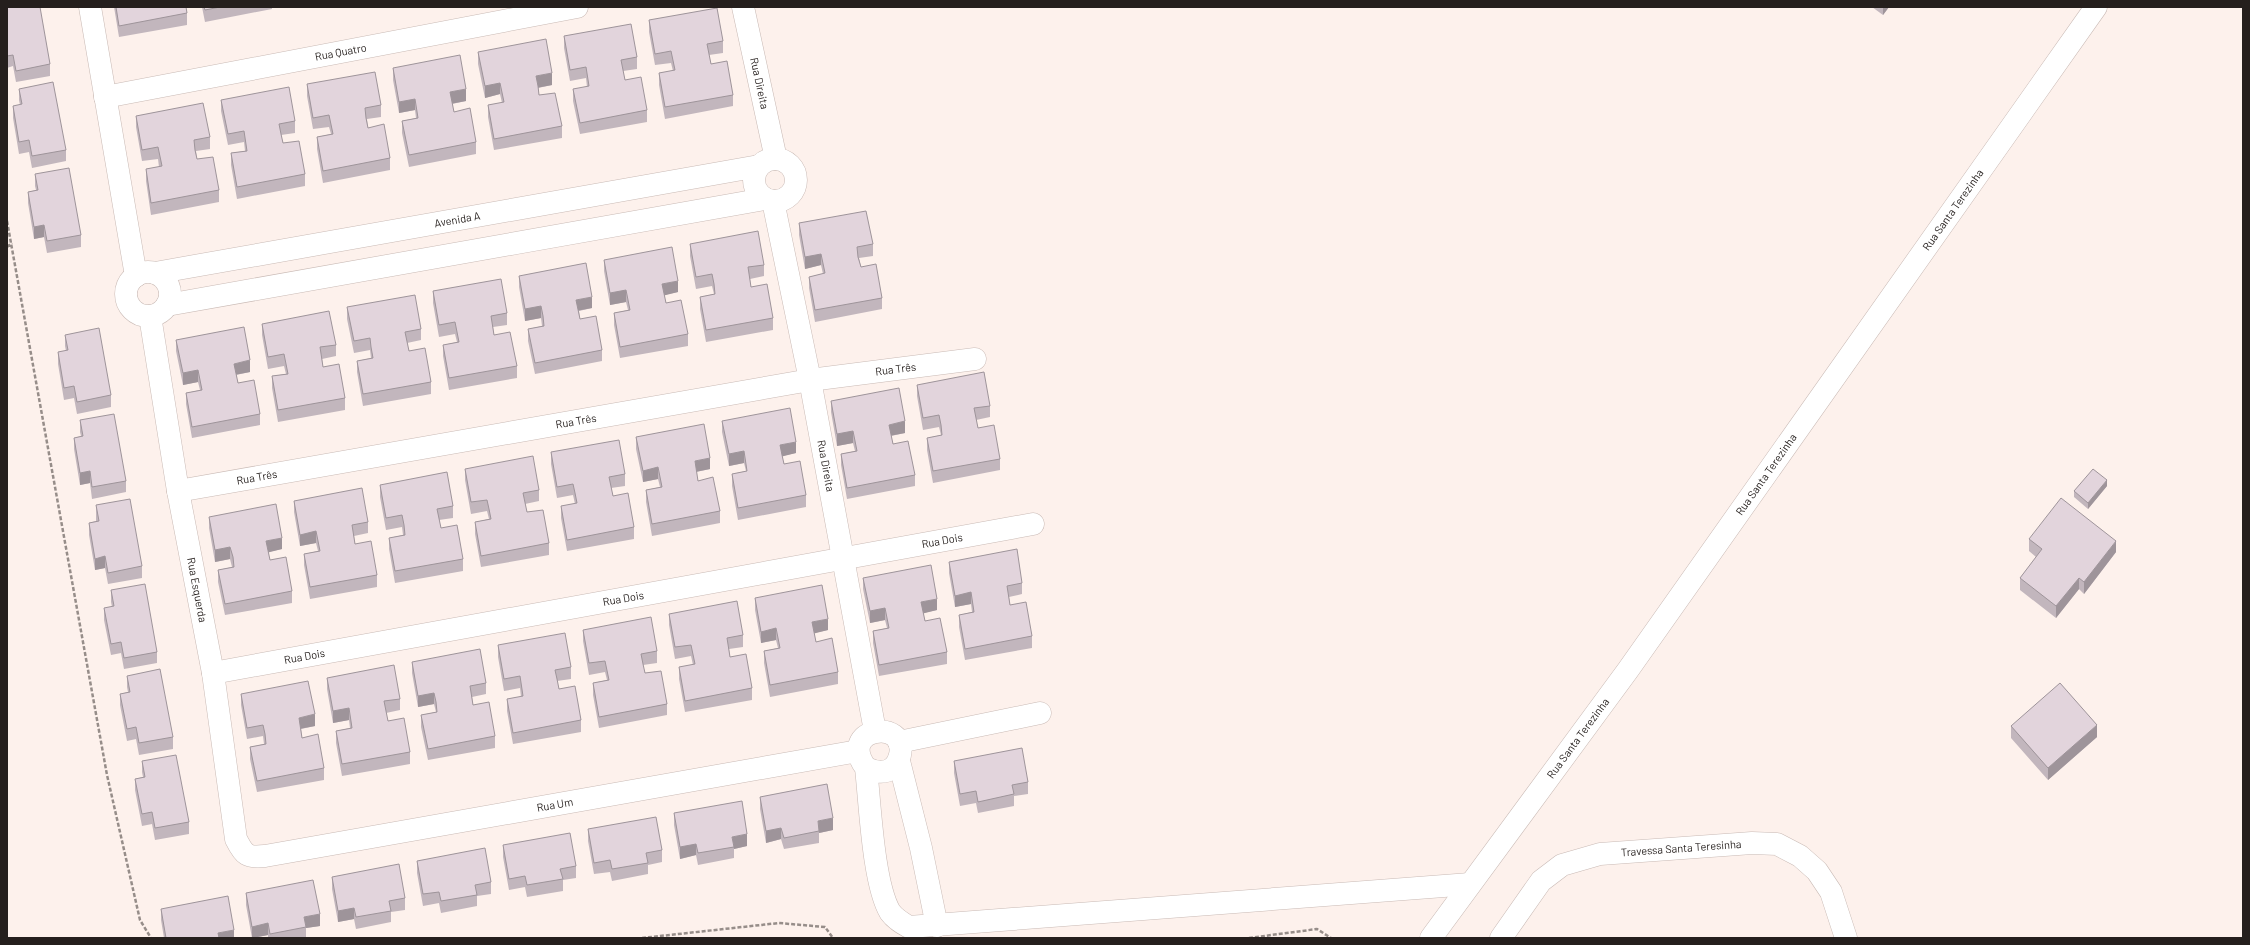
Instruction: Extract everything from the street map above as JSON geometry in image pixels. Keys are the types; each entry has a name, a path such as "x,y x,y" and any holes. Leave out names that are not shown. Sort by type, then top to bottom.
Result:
{"street":[{"path":"90,7 105,97 145,275"},
{"name":"Rua Quatro","path":"105,97 577,7"},
{"name":"Rua Direita","path":"743,7 768,163"},
{"name":"Rua Santa Terezinha","path":"1431,938 1628,670 2096,7"},
{"path":"145,275 126,290 127,302 134,312 158,311 769,200 785,199 790,195 796,179 792,168 787,163 768,163 755,172 755,187 769,200"},
{"name":"Avenida A","path":"145,275 768,163"},
{"name":"Rua Direita","path":"769,200 810,380 875,731"},
{"path":"145,275 164,279 169,289 158,311"},
{"name":"Rua Esquerda","path":"158,311 178,491 213,673 236,839 242,852 252,858"},
{"name":"Rua Três","path":"178,491 810,380 975,359"},
{"name":"Rua Dois","path":"213,673 1033,524"},
{"path":"899,752 1040,713"},
{"path":"937,926 921,848 894,735 885,731 875,731 867,734 861,742 862,759 884,899 891,913 898,920 909,927 937,926 1470,884"},
{"path":"862,759 875,772 884,772 893,768 899,752"},
{"name":"Rua Um","path":"252,858 862,759"},
{"name":"Travessa Santa Teresinha","path":"1501,938 1542,881 1562,865 1600,854 1752,843 1777,844 1800,856 1817,871 1831,892 1846,938"}],"path":[{"path":"7,221 107,775 140,920 151,938"},
{"path":"7,247 12,243"},
{"path":"642,938 779,923 825,927 833,938"},
{"path":"1249,938 1318,929 1331,938"}],"building":[{"path":"7,7 40,7 50,64 16,71 13,55 7,56"},
{"path":"116,7 186,7 187,13 119,26"},
{"path":"204,7 220,7 205,10"},
{"path":"717,8 723,41 707,44 711,64 727,61 733,95 665,107 659,73 675,70 671,51 655,54 649,20"},
{"path":"631,24 637,57 621,60 625,80 641,77 647,110 580,123 573,89 589,86 586,67 570,70 564,36"},
{"path":"546,39 552,73 536,76 539,95 555,93 562,126 494,139 488,105 504,102 500,83 485,86 478,52"},
{"path":"460,55 466,89 450,92 454,112 470,108 476,142 409,155 402,121 418,118 415,99 399,102 393,68"},
{"path":"375,72 381,105 365,108 366,118 368,128 384,124 390,158 323,171 317,137 333,134 329,115 313,118 307,84"},
{"path":"53,82 66,150 32,156 29,140 19,142 13,106 22,104 19,89"},
{"path":"289,87 295,121 279,124 283,143 299,141 305,174 237,187 231,153 247,151 244,131 228,134 221,100"},
{"path":"203,103 210,137 194,140 195,150 197,159 213,157 219,190 151,203 146,169 162,166 158,147 142,150 136,116"},
{"path":"69,168 81,235 47,241 44,225 34,227 28,192 38,190 35,174"},
{"path":"866,211 873,244 857,247 858,257 861,267 876,264 882,298 815,310 809,277 825,273 821,254 805,257 799,223"},
{"path":"758,231 764,265 748,267 751,287 767,284 773,318 706,330 700,297 715,294 714,284 712,274 696,277 690,244"},
{"path":"672,247 678,281 662,284 666,303 681,300 688,334 620,347 614,313 630,310 626,290 610,293 604,260"},
{"path":"586,263 592,297 576,300 580,319 596,316 602,350 535,363 528,329 544,326 543,316 541,306 525,309 519,276"},
{"path":"501,279 507,313 491,316 494,335 510,332 517,366 449,378 443,345 459,342 455,322 439,325 433,291"},
{"path":"415,295 421,329 405,332 409,351 425,348 431,382 363,394 357,361 373,358 370,338 354,341 347,307"},
{"path":"329,311 336,345 320,347 323,367 339,364 345,398 278,410 272,376 288,374 284,354 268,357 262,324"},
{"path":"244,327 250,360 234,364 238,383 254,380 260,414 192,427 186,393 202,390 198,370 183,373 176,340"},
{"path":"99,328 111,395 77,402 74,386 64,388 58,352 68,350 65,335"},
{"path":"984,372 990,406 974,408 978,428 994,425 1000,459 933,471 927,438 942,435 941,425 939,415 923,418 917,385"},
{"path":"899,388 905,421 889,425 893,444 908,441 915,475 847,488 841,454 857,451 853,431 837,434 831,401"},
{"path":"790,408 796,442 780,445 784,464 800,461 806,495 738,508 732,474 747,471 744,451 729,454 722,421"},
{"path":"114,414 126,481 92,487 90,471 80,473 74,438 83,436 80,420"},
{"path":"704,424 710,458 695,461 698,481 713,477 720,511 652,524 646,490 662,487 658,467 643,471 636,437"},
{"path":"619,440 625,474 609,477 613,496 628,493 634,527 567,540 561,506 577,503 573,484 557,487 551,452"},
{"path":"533,456 539,490 523,493 527,512 543,510 549,543 481,556 475,522 491,519 487,500 471,502 465,469"},
{"path":"2093,469 2107,480 2088,503 2074,491"},
{"path":"447,472 453,506 437,509 441,528 457,525 463,559 395,571 389,538 405,535 404,525 402,515 386,518 380,485"},
{"path":"362,488 368,522 352,525 355,544 371,541 377,575 310,587 304,554 320,551 316,531 300,535 294,501"},
{"path":"2061,498 2116,541 2084,582 2079,578 2056,606 2020,578 2042,549 2029,539"},
{"path":"130,499 142,566 108,573 105,556 95,559 89,523 99,521 96,505"},
{"path":"276,504 282,538 266,541 270,560 286,557 292,591 225,604 218,570 234,567 233,557 230,547 215,550 209,517"},
{"path":"1017,549 1022,583 1007,586 1010,605 1026,602 1032,636 965,649 959,615 974,612 971,592 955,596 949,562"},
{"path":"931,565 937,599 921,602 925,621 940,618 947,652 879,665 873,631 889,628 885,608 870,611 863,578"},
{"path":"145,584 157,652 124,658 121,642 111,644 104,608 114,606 111,590"},
{"path":"822,585 828,619 812,622 816,642 832,638 838,672 770,685 764,651 780,648 776,628 761,632 755,598"},
{"path":"737,601 743,635 727,638 730,657 746,654 752,688 685,701 679,667 695,664 691,645 675,647 669,614"},
{"path":"651,617 657,651 641,654 645,673 661,671 667,704 599,717 593,683 609,680 605,661 589,663 583,630"},
{"path":"565,633 571,667 555,670 559,689 575,686 581,720 513,733 507,699 523,696 520,676 504,679 498,645"},
{"path":"480,649 486,683 470,686 473,705 489,702 495,736 428,749 421,715 437,712 436,702 434,693 418,696 412,662"},
{"path":"394,665 400,699 384,701 388,721 404,718 410,752 342,764 336,731 352,728 349,708 333,711 327,678"},
{"path":"160,669 173,737 139,743 136,727 127,729 120,694 130,692 127,676"},
{"path":"308,681 315,714 299,718 302,738 318,734 324,768 257,781 250,747 266,744 265,734 263,725 247,728 241,694"},
{"path":"2060,683 2097,725 2048,768 2011,726"},
{"path":"1022,748 1028,782 1012,785 1014,794 978,802 976,791 960,794 954,761"},
{"path":"176,755 189,822 155,828 152,812 142,814 135,779 145,777 142,761"},
{"path":"827,784 833,818 818,821 819,831 784,838 781,828 766,831 760,797"},
{"path":"742,801 747,834 732,837 734,847 698,853 696,844 680,847 674,813"},
{"path":"656,817 662,850 646,853 648,863 612,869 610,860 594,863 588,829"},
{"path":"570,833 576,866 560,869 563,879 527,885 525,876 509,879 503,845"},
{"path":"485,848 491,882 475,885 477,895 441,901 439,892 423,894 417,861"},
{"path":"399,864 405,898 389,901 391,911 356,917 354,908 338,911 332,877"},
{"path":"313,880 320,914 304,917 306,927 270,934 268,923 252,927 246,893"},
{"path":"228,896 234,930 218,933 219,938 166,938 161,909"}]}
